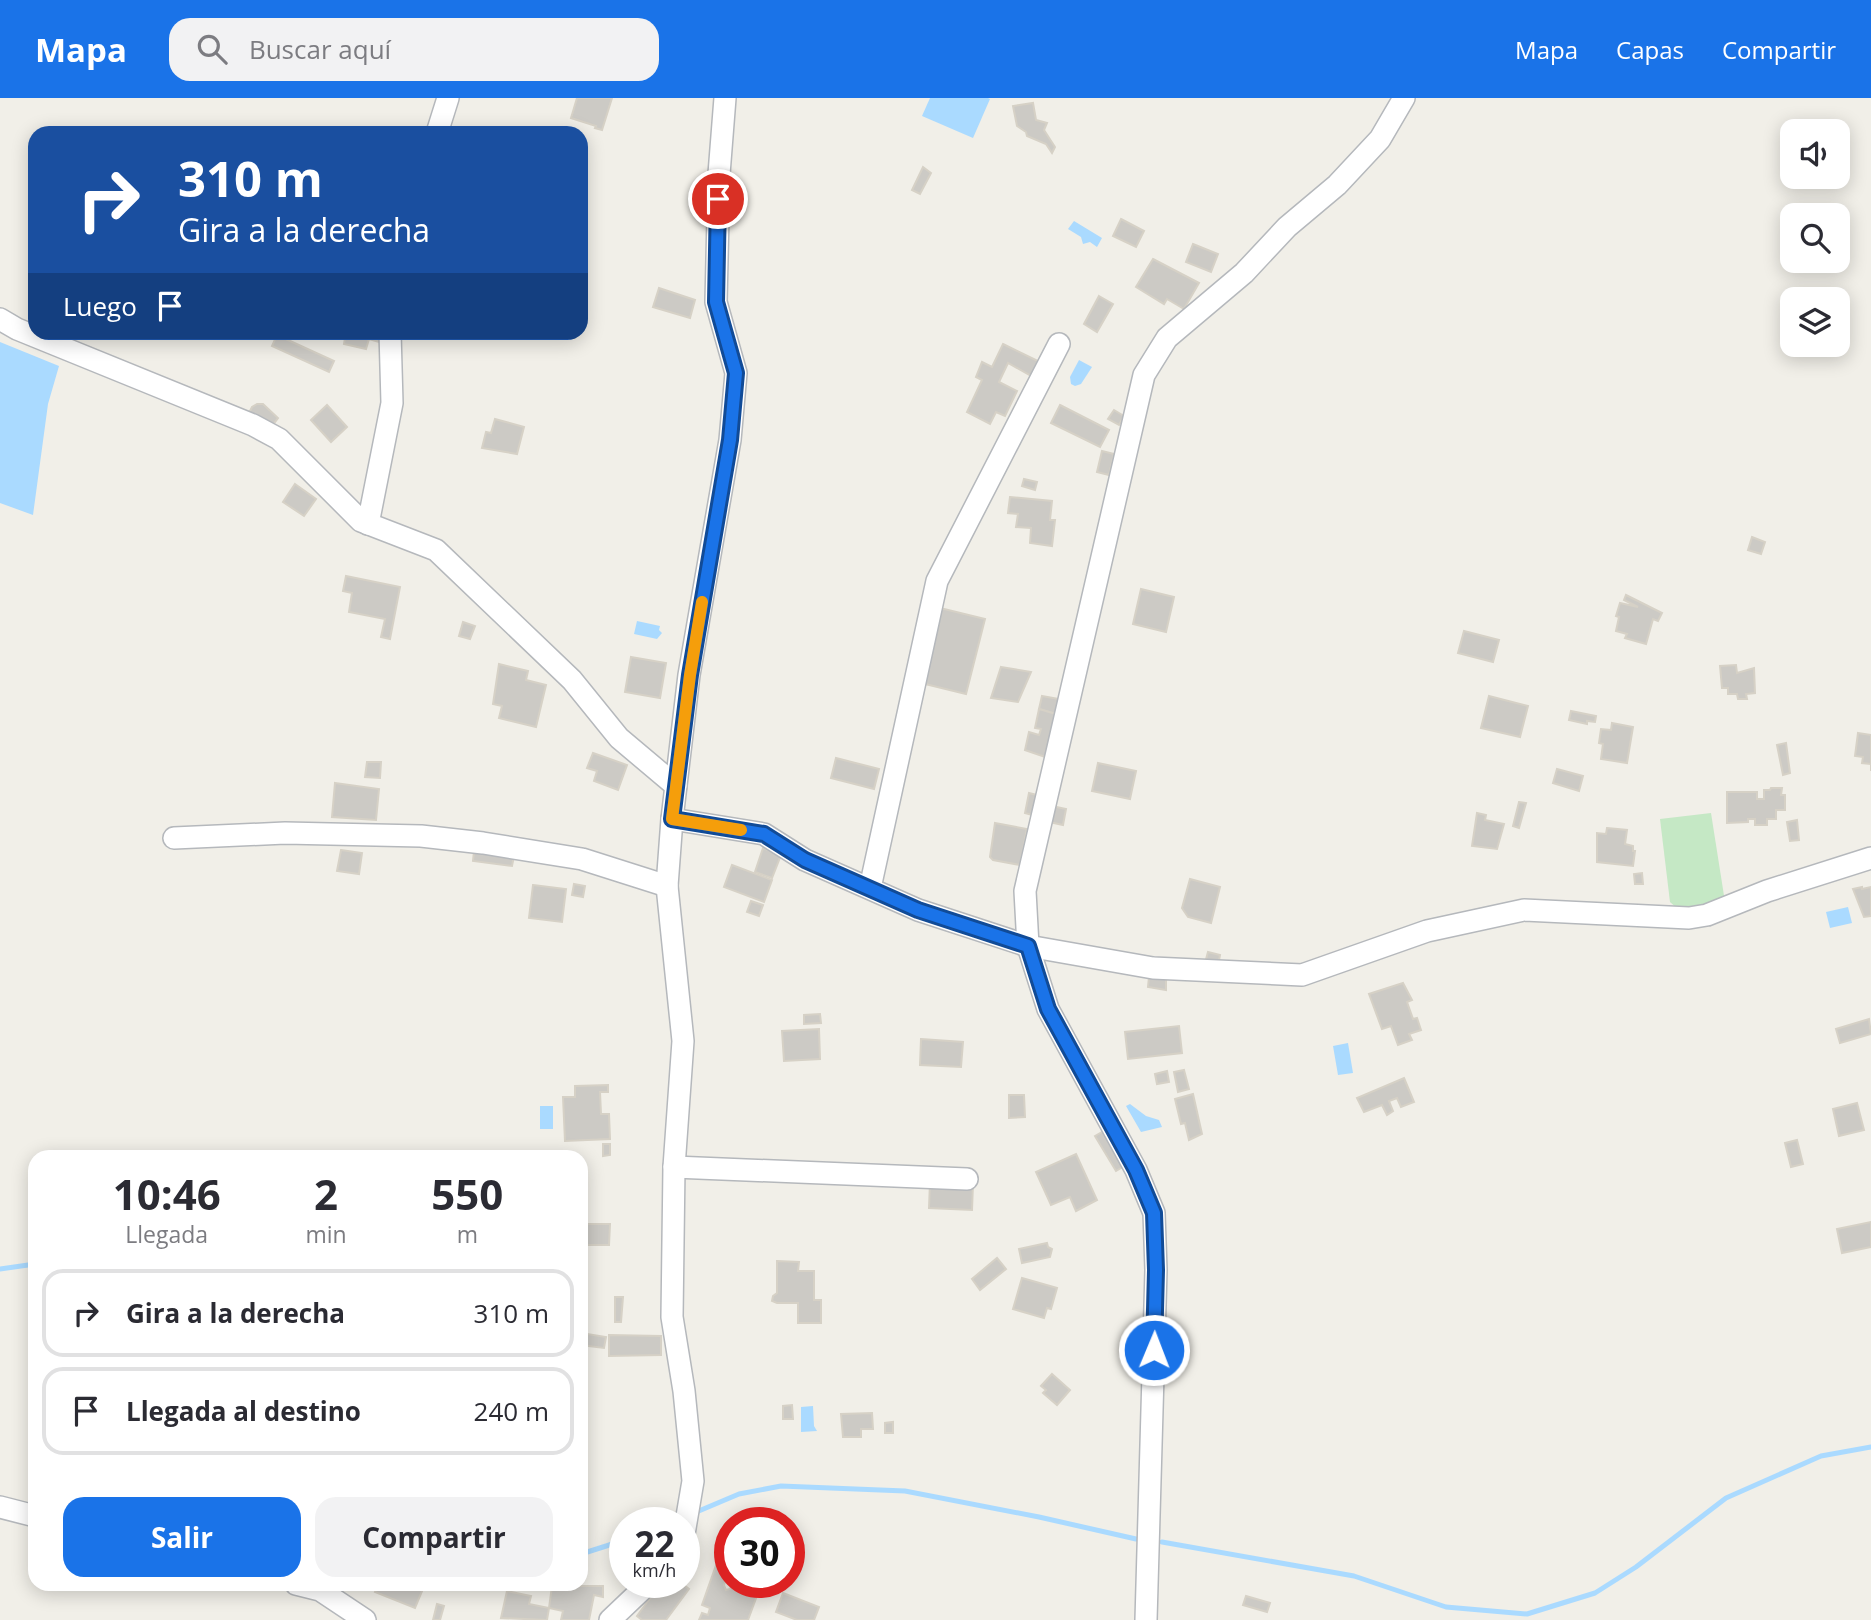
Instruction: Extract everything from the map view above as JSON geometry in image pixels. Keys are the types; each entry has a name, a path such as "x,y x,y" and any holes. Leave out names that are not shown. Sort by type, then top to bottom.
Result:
{"street":[{"path":"439,126 448,98"},
{"path":"689,1507 693,1481 684,1391 672,1317 674,1167 683,1041 667,886 672,819 690,675 730,440 736,373 716,302 719,174 725,98"},
{"path":"1146,1620 1156,1270 1154,1213 1136,1170 1048,1009 1028,946 1025,891 1144,375 1167,338 1244,273 1287,227 1337,185 1380,139 1404,98"},
{"path":"0,319 28,334"},
{"path":"44,340 268,432 287,446 360,521 436,550 572,680 619,738 676,786"},
{"path":"368,524 392,403 390,340"},
{"path":"870,888 937,581 1059,344"},
{"path":"672,819 764,834 805,860 918,910 1028,946 1153,968 1302,975 1427,931 1524,910 1689,918 1707,915 1767,891 1871,858"},
{"path":"174,838 285,833 421,836 582,859 667,886"},
{"path":"674,1167 967,1179"},
{"path":"0,1507 28,1514"},
{"path":"322,1591 365,1620"},
{"path":"610,1620 633,1598"}],"green space":[{"path":"1711,813 1725,902 1679,910 1670,902 1660,819"}],"water":[{"path":"930,98 990,99 973,138 922,116"},
{"path":"1074,221 1102,238 1097,247 1090,242 1083,244 1081,237 1068,229"},
{"path":"0,342 59,366 48,404 33,515 0,503"},
{"path":"1079,360 1092,367 1081,384 1075,386 1071,384 1070,377"},
{"path":"637,621 660,626 662,633 657,639 634,634"},
{"path":"1848,907 1852,923 1830,928 1826,912"},
{"path":"1348,1043 1353,1073 1338,1075 1333,1046"},
{"path":"1130,1104 1146,1116 1159,1120 1162,1127 1141,1132 1126,1106"},
{"path":"540,1106 553,1106 553,1129 540,1129"},
{"path":"813,1406 814,1426 817,1431 801,1432 801,1407"}],"building":[{"path":"577,98 612,98 602,130 571,118"},
{"path":"1033,103 1036,120 1047,123 1044,130 1055,147 1052,153 1046,144 1027,136 1026,132 1017,126 1013,106"},
{"path":"923,167 931,173 920,194 912,190"},
{"path":"1121,219 1144,231 1136,247 1113,236"},
{"path":"1193,244 1218,254 1211,272 1186,262"},
{"path":"1153,259 1199,283 1184,309 1167,299 1164,304 1136,287"},
{"path":"659,288 695,300 690,318 653,307"},
{"path":"1099,296 1113,304 1097,332 1084,324"},
{"path":"275,340 288,340 334,361 329,372 272,346"},
{"path":"345,340 369,340 366,349 344,344"},
{"path":"1003,344 1042,363 1035,378 1008,363 999,382 1017,391 1005,416 996,412 990,424 967,412 982,380 976,377 982,362 992,367"},
{"path":"257,404 263,404 278,418 272,426 248,415"},
{"path":"327,405 347,427 331,442 311,420"},
{"path":"1060,405 1109,430 1100,447 1051,423"},
{"path":"1114,410 1124,416 1119,425 1108,419"},
{"path":"495,419 524,427 517,454 482,448 486,432 491,433"},
{"path":"1102,451 1114,454 1109,475 1097,472"},
{"path":"1024,479 1037,482 1035,490 1022,486"},
{"path":"295,484 316,499 304,516 283,502"},
{"path":"1010,497 1052,501 1050,520 1055,520 1052,546 1030,543 1031,528 1016,527 1018,514 1008,513"},
{"path":"1752,537 1765,542 1761,554 1748,550"},
{"path":"346,576 400,587 390,639 381,637 385,619 349,612 352,593 343,591"},
{"path":"1141,589 1174,597 1166,632 1133,624"},
{"path":"1626,595 1662,613 1658,621 1653,619 1646,644 1625,638 1627,634 1616,631 1619,617 1616,616 1620,603 1638,607 1624,600"},
{"path":"940,608 985,619 966,694 921,683"},
{"path":"463,622 475,626 470,639 459,636"},
{"path":"1464,631 1499,640 1493,662 1458,653"},
{"path":"631,657 666,663 660,698 625,692"},
{"path":"499,664 528,671 526,680 546,685 536,727 499,718 502,706 493,704"},
{"path":"1736,665 1737,673 1754,668 1755,693 1746,694 1747,699 1738,699 1737,694 1728,694 1728,688 1722,688 1720,666"},
{"path":"1001,667 1031,672 1018,702 991,698"},
{"path":"1042,696 1059,699 1056,714 1039,709"},
{"path":"1489,696 1528,706 1520,737 1481,728"},
{"path":"1039,709 1056,714 1045,757 1025,750 1029,732 1039,735 1041,729 1035,728"},
{"path":"1571,711 1596,716 1595,722 1587,721 1587,724 1569,720"},
{"path":"1612,723 1633,727 1627,763 1601,759 1601,729 1611,730"},
{"path":"1858,733 1871,735 1871,764 1862,763 1863,757 1855,756"},
{"path":"1786,743 1790,773 1783,775 1777,745"},
{"path":"593,753 627,765 618,790 594,781 597,771 587,768"},
{"path":"836,758 879,769 874,789 831,778"},
{"path":"367,762 381,762 380,778 365,777"},
{"path":"1098,763 1136,771 1130,799 1092,791"},
{"path":"1557,769 1583,776 1579,791 1553,783"},
{"path":"335,783 379,789 376,820 332,817"},
{"path":"1782,788 1781,795 1785,795 1785,810 1776,810 1776,819 1767,819 1767,825 1755,825 1755,819 1727,823 1727,792 1757,792 1757,799 1764,799 1764,790"},
{"path":"1029,793 1041,796 1036,816 1025,813"},
{"path":"1519,802 1526,803 1519,828 1513,826"},
{"path":"1052,806 1066,809 1063,825 1049,822"},
{"path":"1477,813 1486,815 1485,820 1504,824 1497,849 1472,846"},
{"path":"1797,820 1799,840 1790,841 1787,822"},
{"path":"995,823 1027,829 1020,865 993,860 990,857"},
{"path":"1607,828 1627,830 1625,844 1633,846 1635,851 1633,866 1597,862 1597,833 1606,834"},
{"path":"763,848 781,855 772,878 755,872"},
{"path":"341,850 362,853 359,874 337,871"},
{"path":"474,851 514,856 512,866 473,861"},
{"path":"732,865 772,880 764,902 724,887"},
{"path":"1642,873 1643,884 1635,884 1634,874"},
{"path":"1190,879 1220,887 1211,923 1188,917 1182,908"},
{"path":"574,884 585,886 583,897 572,895"},
{"path":"533,885 566,889 562,922 529,918"},
{"path":"1871,887 1871,916 1864,917 1853,889"},
{"path":"751,901 763,905 759,916 747,912"},
{"path":"1208,952 1220,955 1218,966 1205,963"},
{"path":"1149,977 1166,979 1166,990 1148,987"},
{"path":"1403,983 1412,1000 1407,1002 1413,1019 1417,1018 1421,1030 1409,1034 1412,1040 1398,1045 1391,1026 1382,1029 1369,994"},
{"path":"820,1014 821,1023 804,1024 804,1015"},
{"path":"1869,1019 1871,1034 1840,1043 1836,1029"},
{"path":"1179,1026 1182,1053 1128,1059 1125,1032"},
{"path":"819,1029 820,1059 784,1061 782,1031"},
{"path":"921,1039 963,1042 961,1067 920,1065"},
{"path":"1184,1070 1189,1089 1178,1092 1174,1072"},
{"path":"1167,1071 1169,1082 1157,1084 1155,1074"},
{"path":"1404,1078 1414,1102 1401,1107 1397,1098 1389,1101 1393,1111 1387,1115 1382,1105 1364,1112 1357,1098"},
{"path":"608,1085 608,1092 600,1092 601,1114 609,1114 610,1139 565,1141 563,1097 575,1097 575,1086"},
{"path":"1193,1094 1202,1134 1189,1140 1185,1123 1181,1124 1175,1099"},
{"path":"1009,1095 1024,1095 1025,1117 1009,1118"},
{"path":"1857,1103 1864,1130 1839,1136 1833,1109"},
{"path":"1107,1129 1128,1164 1116,1171 1095,1136"},
{"path":"1797,1140 1803,1164 1791,1167 1785,1143"},
{"path":"603,1144 610,1144 610,1155 603,1156"},
{"path":"1076,1154 1097,1200 1076,1211 1070,1197 1051,1205 1036,1172"},
{"path":"930,1182 973,1184 972,1210 929,1208"},
{"path":"1871,1222 1871,1247 1842,1253 1837,1229"},
{"path":"588,1224 610,1224 609,1245 588,1245"},
{"path":"1047,1243 1052,1249 1050,1257 1022,1263 1019,1249"},
{"path":"997,1258 1006,1269 980,1290 972,1279"},
{"path":"777,1261 799,1262 798,1271 814,1271 814,1300 821,1300 821,1323 798,1323 798,1303 772,1301 777,1293"},
{"path":"1022,1278 1057,1288 1051,1309 1047,1308 1044,1318 1013,1309"},
{"path":"615,1297 623,1297 621,1322 615,1322"},
{"path":"588,1334 606,1337 604,1348 588,1346"},
{"path":"609,1335 661,1336 661,1355 609,1356"},
{"path":"1052,1374 1070,1390 1057,1405 1043,1393 1046,1390 1041,1386"},
{"path":"792,1405 793,1419 783,1419 783,1406"},
{"path":"872,1413 873,1429 861,1429 861,1437 843,1437 841,1414"},
{"path":"893,1422 893,1433 885,1433 885,1423"},
{"path":"714,1571 714,1598 756,1598 748,1620 699,1620 702,1613 708,1615 710,1608 702,1605"},
{"path":"588,1586 603,1586 603,1597 594,1595 589,1620 561,1620 563,1611 549,1608 551,1591 588,1591"},
{"path":"376,1591 422,1591 415,1608"},
{"path":"507,1591 531,1596 529,1604 549,1608 547,1620 501,1618"},
{"path":"1246,1596 1270,1603 1267,1612 1243,1605"},
{"path":"650,1598 682,1598 666,1620 642,1620 637,1616"},
{"path":"781,1598 796,1598 819,1607 814,1620 797,1620 776,1612"},
{"path":"437,1604 444,1606 440,1620 433,1620"}],"waterway":[{"path":"0,1269 28,1265"},
{"path":"1162,1542 1354,1576 1446,1607 1527,1614 1595,1593 1636,1567 1726,1498 1821,1456 1871,1447"},
{"path":"700,1510 739,1494 781,1486 905,1491 1136,1539"},
{"path":"588,1552 609,1545"}],"slow traffic":[{"path":"702,602 672,819 741,830"}],"route":[{"path":"718,199 716,302 736,373 730,440 690,675 672,819 764,834 805,860 918,910 1028,946 1048,1009 1136,1170 1154,1213 1154,1350"}]}
